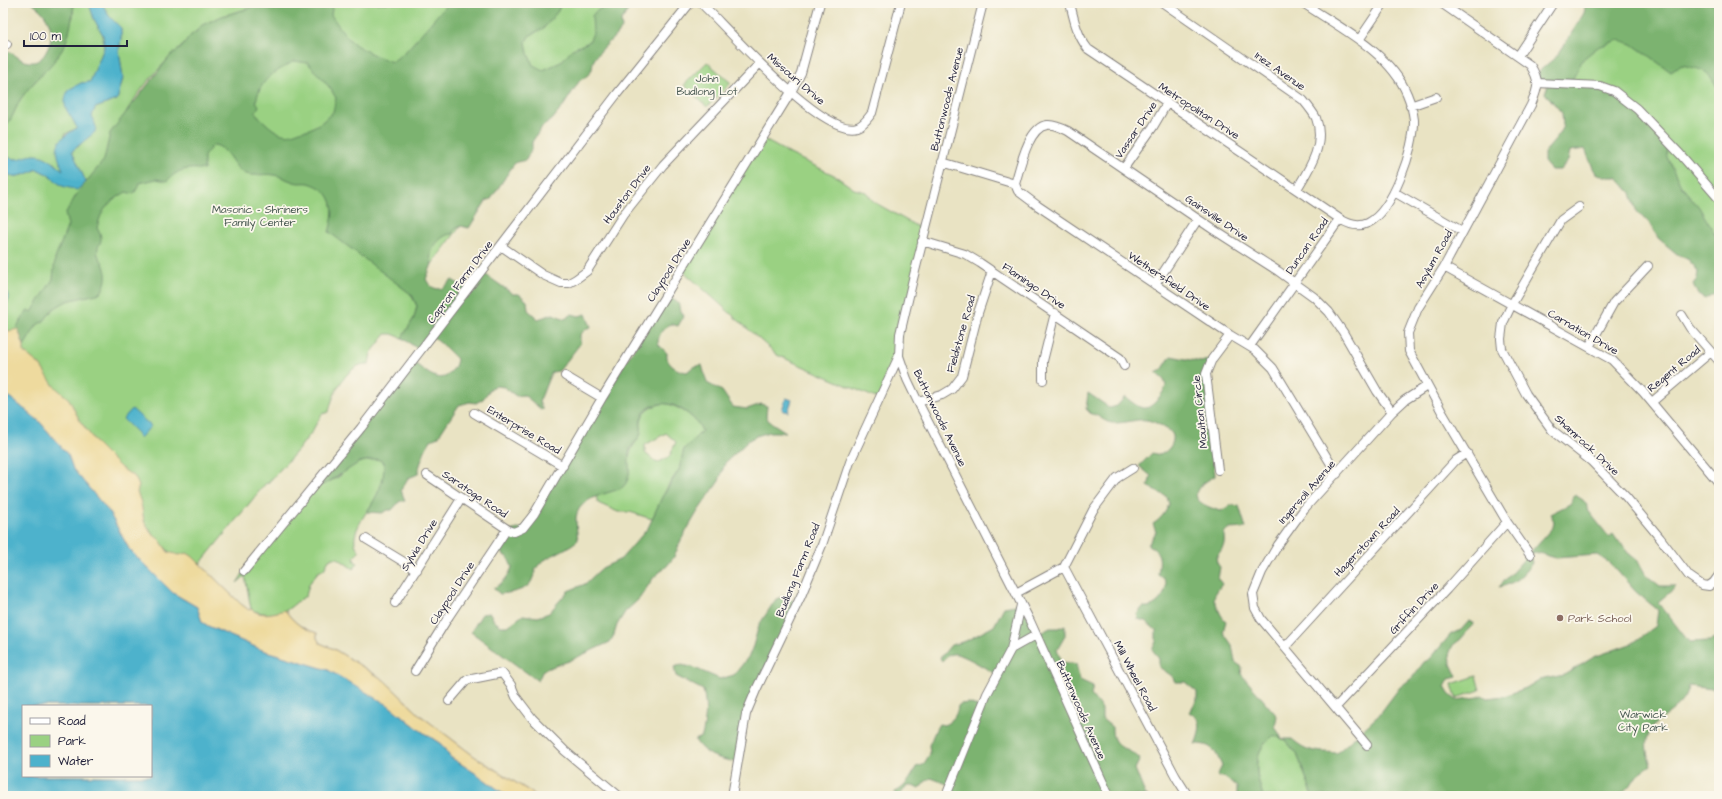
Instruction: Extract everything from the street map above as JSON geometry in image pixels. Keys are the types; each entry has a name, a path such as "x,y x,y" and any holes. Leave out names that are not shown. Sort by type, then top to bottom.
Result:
{"street":[{"name":"Capron Farm Drive","path":"244,571 361,428 690,3"},
{"name":"Missouri Drive","path":"701,3 760,63 808,107 843,127 856,128 865,123 872,113 901,3"},
{"name":"Claypool Drive","path":"415,671 449,616 509,530 514,532 523,528 534,514 602,398 791,92 801,73 820,3"},
{"name":"Buttonwoods Avenue","path":"983,3 922,241 900,334 899,356 918,402 1016,593 1109,796"},
{"name":"Metropolitan Drive","path":"1070,3 1077,32 1081,41 1088,49 1340,218"},
{"name":"Inez Avenue","path":"1163,3 1303,100 1311,110 1316,119 1318,134 1316,154 1297,189"},
{"name":"Duncan Road","path":"1250,346 1340,218 1348,224 1360,225 1368,223 1376,217 1394,192 1409,154 1414,120 1407,94 1387,62 1359,40 1303,3"},
{"path":"1359,40 1384,3"},
{"path":"1441,3 1530,65 1536,75 1537,83 1600,86 1614,91 1637,109 1680,154 1719,199"},
{"path":"1518,56 1553,3"},
{"name":"Houston Drive","path":"501,246 543,275 561,283 569,283 587,272 623,215 663,165 760,63"},
{"name":"Asylum Road","path":"1530,555 1507,522 1428,386 1409,351 1408,333 1418,308 1444,266 1531,106 1538,87 1537,83"},
{"path":"1410,106 1436,97"},
{"name":"Vassar Drive","path":"1124,168 1153,127 1167,103"},
{"name":"Gainsville Drive","path":"1015,184 1030,138 1035,131 1047,124 1058,126 1068,131 1198,219 1295,282 1320,302 1333,317 1377,391 1392,412"},
{"path":"942,162 1015,184"},
{"name":"Wethersfield Drive","path":"1015,184 1018,191 1038,206 1230,335 1250,346 1273,368 1337,474"},
{"path":"1394,192 1462,231"},
{"name":"Shamrock Drive","path":"1579,207 1561,220 1512,304 1503,323 1501,339 1502,349 1526,394 1552,430 1591,461 1626,497 1689,576 1702,585 1709,586 1719,575"},
{"path":"1155,285 1198,219"},
{"name":"Flamingo Drive","path":"922,241 965,254 1120,358 1124,366"},
{"name":"Carnation Drive","path":"1444,266 1612,360 1652,402 1719,483"},
{"path":"1589,347 1614,302 1648,266"},
{"name":"Fieldstone Road","path":"918,402 942,395 952,389 962,376 978,313 992,271"},
{"path":"1043,380 1043,361 1055,313"},
{"path":"1682,315 1690,328 1719,361"},
{"name":"Moulton Circle","path":"1218,470 1206,374 1212,359 1230,335"},
{"name":"Regent Road","path":"1652,402 1711,352"},
{"name":"Budlong Farm Road","path":"732,796 746,714 801,596 822,545 850,462 899,356"},
{"path":"565,376 602,398"},
{"name":"Ingersoll Avenue","path":"1367,745 1258,614 1253,598 1255,587 1274,552 1293,523 1392,412 1405,400 1428,386"},
{"name":"Enterprise Road","path":"474,413 563,466"},
{"name":"Hagerstown Road","path":"1285,647 1456,460 1467,453"},
{"path":"1016,593 1064,567 1093,510 1117,478 1133,468"},
{"name":"Saratoga Road","path":"428,475 461,499 509,530"},
{"name":"Sylvia Drive","path":"396,603 461,499"},
{"name":"Griffin Drive","path":"1336,707 1507,522"},
{"path":"366,539 417,570"},
{"name":"Mill Wheel Road","path":"1064,567 1176,778 1188,796"},
{"path":"946,796 987,694 1010,649 1021,605"},
{"path":"1010,649 1036,635"},
{"path":"449,700 467,680 502,673 512,685 516,697 532,718 565,751 619,796"}],"green space":[{"path":"31,3 74,3 73,14 67,40 62,50 53,63 22,97 12,118 3,128 3,50 25,61 34,62 43,56 50,43 51,30 49,24 42,12"},
{"path":"74,3 89,3 94,19 103,35 104,48 90,82 81,83 73,120 77,128 65,134 63,171 55,163 35,155 19,159 3,155 3,128 9,122 26,91 44,72 73,17"},
{"name":"Masonic - Shriners Family Center","path":"105,3 256,3 250,8 220,17 250,11 260,3 633,3 547,112 410,293 417,306 414,318 402,338 392,334 386,334 371,353 369,364 354,368 342,380 337,388 329,412 322,414 311,433 298,450 267,484 266,483 200,564 179,560 160,542 146,525 142,509 3,354 3,310 9,299 3,282 3,171 13,177 27,174 37,169 49,175 62,186 86,182 72,151 79,146 96,127 92,116 95,108 117,100 123,78 119,50 121,28 109,16 103,5","holes":["218,18 126,112 144,86 165,62 197,30"]},
{"path":"256,3 333,3 331,15 352,42 376,56 392,62 407,50 448,3 561,3 558,11 544,28 529,36 526,42 528,53 533,65 543,70 561,62 572,49 589,42 593,33 592,16 595,12 610,3 641,3 632,7 627,12 621,21 622,28 597,55 593,61 590,73 580,80 564,105 552,120 542,127 532,142 532,148 526,160 514,164 491,199 486,201 469,228 461,226 455,229 452,234 443,237 435,245 431,255 432,264 426,279 430,286 436,289 442,289 452,280 468,289 482,272 513,294 519,294 527,301 528,310 538,319 553,314 565,319 572,314 579,316 586,314 591,327 586,329 580,335 580,344 559,371 552,372 539,402 542,410 524,395 516,396 504,387 496,386 491,388 483,399 476,403 470,402 459,405 438,437 431,440 425,450 419,472 408,478 401,490 405,501 400,501 392,510 382,513 367,512 382,482 384,462 377,459 360,462 327,483 314,487 413,362 431,375 441,378 446,377 450,373 455,367 457,359 433,337 421,351 402,338 414,318 417,306 412,295 329,232 333,209 329,196 318,186 309,183 296,183 274,175 246,174 237,168 223,149 213,145 204,156 204,170 184,170 175,174 167,181 156,179 140,183 134,194 126,192 110,203 103,211 97,228 101,238 98,248 98,255 106,271 106,282 101,293 67,301 53,309 44,321 37,325 24,346 17,327 28,310 32,312 53,279 55,259 68,225 65,214 78,192 104,160 110,133 171,55 181,48 191,35 202,25 222,16 250,8","holes":["294,61 308,63 330,88 336,98 333,112 322,122 308,130 286,135 281,134 256,114 259,106 256,101 259,93 265,81 270,76"]},
{"path":"1583,3 1719,3 1719,90 1708,74 1701,70 1682,65 1671,72 1632,44 1619,40 1598,47 1583,59 1570,84 1602,89 1628,102 1666,142 1667,157 1681,186 1699,207 1719,241 1719,295 1716,292 1705,299 1698,295 1693,284 1697,279 1698,271 1689,260 1677,254 1658,238 1648,221 1637,213 1631,193 1617,177 1597,175 1585,149 1570,151 1568,161 1560,170 1551,170 1544,162 1544,153 1556,139 1563,126 1562,113 1545,93 1549,83 1539,83 1537,73 1558,55 1584,13 1585,8"},
{"path":"1591,3 1719,3 1719,295 1545,93 1551,75"},
{"name":"John Budlong Lot","path":"707,62 731,83 707,107 684,85"},
{"path":"763,139 834,175 854,189 866,192 874,202 925,231 901,333 901,366 887,383 878,399 777,355 683,271"},
{"path":"667,295 678,303 684,316 678,326 671,324 663,329 659,337 658,344 667,353 670,364 679,370 687,372 693,367 702,365 707,383 722,391 733,407 747,409 761,404 767,406 766,417 769,421 786,432 770,432 756,436 749,440 725,463 719,481 698,511 681,540 674,557 667,566 654,577 639,599 625,612 617,625 610,642 569,661 543,670 538,681 471,632 482,614 490,613 494,621 501,626 508,626 523,615 538,617 549,613 568,591 585,584 602,568 621,559 648,528 662,497 679,470 684,449 702,431 701,428 696,421 676,406 670,404 658,404 647,409 641,420 640,435 631,447 629,453 629,476 625,485 619,489 589,500 580,507 576,518 578,540 543,561 536,569 529,585 525,588 500,594 493,588 505,580 512,567 508,558 496,549 509,531 523,528"},
{"path":"1171,356 1201,362 1211,359 1206,375 1215,476 1206,481 1200,487 1196,496 1203,504 1221,511 1231,505 1239,506 1246,528 1228,529 1224,533 1224,545 1216,559 1220,567 1218,579 1222,584 1215,594 1214,600 1220,614 1226,621 1223,632 1232,645 1235,662 1242,667 1241,674 1277,716 1275,726 1282,739 1273,735 1261,749 1258,756 1257,771 1263,796 1237,796 1237,787 1224,777 1217,776 1222,766 1213,749 1206,745 1195,744 1199,733 1200,724 1199,721 1189,712 1197,700 1197,692 1185,682 1175,682 1172,676 1159,667 1159,659 1152,649 1156,642 1156,630 1145,621 1138,619 1137,614 1143,607 1155,604 1162,598 1164,593 1166,584 1162,577 1158,574 1158,554 1148,545 1156,532 1153,524 1163,515 1169,504 1167,497 1148,486 1151,476 1139,466 1152,453 1160,455 1168,449 1172,443 1172,434 1167,429 1151,421 1139,420 1110,423 1097,415 1091,414 1086,409 1088,393 1110,408 1117,406 1125,397 1141,408 1152,405 1162,394 1166,386 1164,380 1156,373 1162,370"},
{"path":"664,403 681,409 696,421 702,431 684,449 679,470 669,484 652,519 630,512 618,512 598,503 596,496 629,458 632,448 640,435 641,422 644,414 649,409","holes":["666,433 676,442 669,457 657,463 645,453 645,445"]},
{"path":"377,459 384,462 383,483 378,496 367,511 357,529 355,545 360,551 354,557 355,562 358,563 353,569 338,558 333,558 329,560 324,569 317,573 309,584 306,596 288,609 269,614 251,609 245,576 237,583 244,572 316,487 340,476 345,470 360,462"},
{"name":"Warwick City Park","path":"1575,495 1583,500 1588,507 1587,509 1609,537 1613,534 1617,540 1624,545 1627,552 1638,561 1646,575 1660,586 1676,587 1658,602 1689,642 1710,641 1719,637 1719,688 1712,689 1688,686 1684,697 1678,706 1653,727 1648,736 1647,749 1651,765 1638,774 1630,786 1617,796 1313,796 1297,754 1283,739 1292,739 1308,749 1337,753 1379,715 1400,687 1412,678 1424,662 1430,659 1451,634 1461,630 1469,621 1473,622 1473,624 1461,639 1453,645 1450,652 1451,664 1457,677 1449,679 1445,687 1449,694 1456,700 1479,697 1482,695 1487,698 1504,696 1526,688 1539,680 1564,675 1594,657 1633,643 1656,626 1658,610 1636,592 1611,564 1597,555 1556,558 1535,552 1530,555 1532,563 1521,576 1510,584 1499,587 1553,527 1554,521 1550,514 1570,504"},
{"path":"784,596 798,603 747,713 737,762 724,760 713,756 703,750 695,740 702,736 706,713 703,690 676,676 674,667 681,665 692,667 720,679 734,675 749,656 759,625 776,599"},
{"path":"1021,604 1037,635 1050,628 1058,628 1065,625 1065,636 1057,650 1062,662 1076,664 1080,680 1093,686 1091,695 1102,709 1102,719 1112,727 1114,740 1140,759 1135,769 1145,794 1148,796 947,796 950,785 931,778 919,789 913,786 907,786 899,796 896,796 895,792 905,785 916,767 923,765 930,754 929,745 939,724 944,725 952,720 956,715 960,704 969,703 982,708 997,675 968,658 957,654 947,656 942,661 940,658 951,645 966,641 994,626 1004,607"},
{"path":"1476,676 1480,690 1456,698 1452,684"},
{"path":"1273,735 1285,740 1297,754 1313,796 1263,796 1257,771 1258,756 1266,742"}],"sand":[{"path":"18,329 24,346 24,352 40,365 54,386 69,399 80,421 97,444 121,468 135,477 139,486 137,492 141,502 144,521 151,533 160,540 168,552 179,555 187,553 192,556 249,610 251,609 259,613 267,614 285,610 299,625 317,633 317,638 320,643 334,649 384,680 420,715 474,756 537,796 507,796 450,757 441,744 405,718 382,702 328,670 262,650 202,622 197,607 173,593 129,549 109,512 73,469 68,455 39,421 3,392 3,332"}],"water":[{"path":"89,3 105,3 103,5 109,16 121,28 119,50 123,78 117,100 95,108 92,116 96,127 95,132 72,151 86,182 77,190 62,186 49,175 37,169 27,174 13,177 3,171 3,155 9,158 17,159 31,155 40,155 47,158 63,170 57,150 58,145 64,137 77,128 65,106 68,90 81,83 90,82 104,48 103,35 94,19"},
{"path":"3,282 9,299 3,310"},
{"path":"3,392 39,421 68,455 73,469 109,512 129,549 173,593 197,607 202,622 262,650 328,670 388,705 421,731 441,744 450,757 507,796 3,796"},
{"path":"786,398 792,400 788,412 782,410"},
{"path":"132,409 151,426 140,438 123,419"}],"place":[{"name":"Park School","path":"1560,618"}]}
